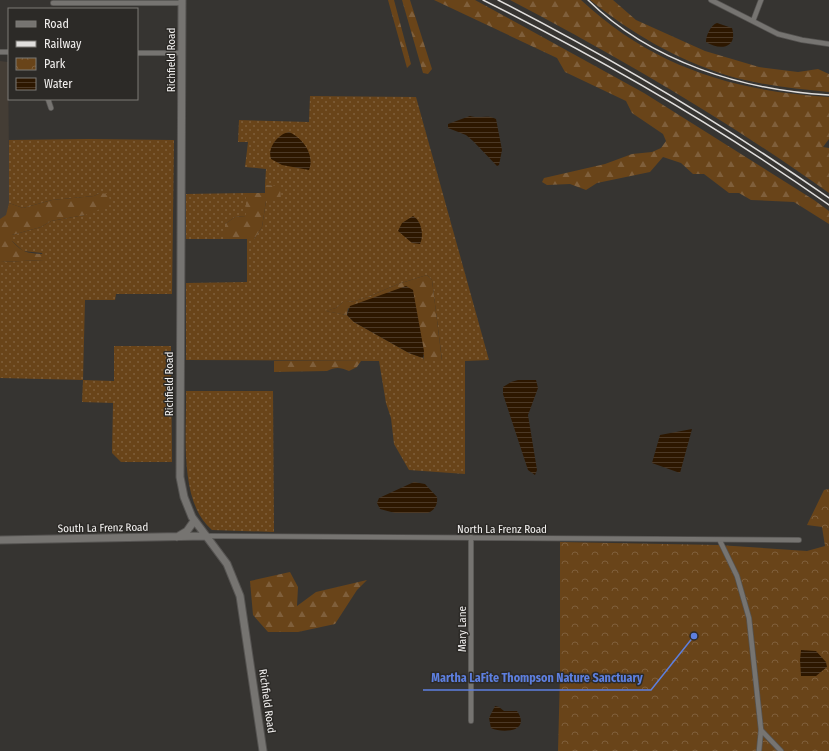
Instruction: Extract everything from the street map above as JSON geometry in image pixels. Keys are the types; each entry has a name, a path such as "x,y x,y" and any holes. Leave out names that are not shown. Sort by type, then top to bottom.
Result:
{"street":[{"path":"710,0 784,36 829,44"},
{"path":"753,21 761,0"},
{"path":"53,3 182,1"},
{"name":"Richfield Road","path":"182,1 179,466 184,497 194,522 227,564 240,596 263,751"},
{"path":"138,53 182,53"},
{"path":"48,100 51,108"},
{"path":"176,537 187,531 194,522"},
{"name":"South La Frenz Road","path":"0,540 206,536"},
{"name":"North La Frenz Road","path":"206,536 720,541 799,540"},
{"name":"Mary Lane","path":"470,538 471,721"},
{"path":"720,541 737,576 749,618 760,730 759,751"},
{"path":"760,730 781,751"}],"shaded area":[{"path":"0,61 8,62 10,255 0,255"}],"green space":[{"path":"388,0 394,0 411,64 407,68"},
{"path":"402,0 410,0 432,69 428,74 423,73"},
{"path":"434,0 475,0 644,93 814,200 829,211 829,224 794,202 751,200 739,193 729,193 704,174 693,174 681,163 663,157 650,172 597,183 586,190 570,184 547,185 542,182 544,178 605,164 632,154 652,152 661,148 666,141 663,134 632,113 626,101 565,72 557,58"},
{"path":"510,0 581,0 608,23 637,43 666,59 696,71 727,81 760,89 829,97 829,139 823,147 829,148 829,193 752,140 712,115 592,44"},
{"path":"590,0 613,0 636,20 705,51 759,67 798,72 818,69 829,74 829,92 764,84 707,69 672,53 638,34"},
{"path":"310,96 416,97 489,360 465,361 465,474 409,470 394,444 391,418 386,403 379,361 186,360 186,283 247,282 247,239 254,239 262,227 266,201 280,201 280,187 265,185 266,169 245,167 248,142 238,142 239,120 309,122","holes":["427,275 432,280 442,360 423,361 423,358 409,353 354,322 347,315 326,311 336,308 343,302 355,301"]},
{"path":"9,140 174,140 172,294 116,294 115,300 85,300 83,380 0,378 0,262 44,260 42,253 23,251 12,241 12,235 41,227 51,221 85,215 100,193 94,196 52,200 23,208 9,203"},
{"path":"265,185 280,186 281,201 266,201 262,227 254,239 225,239 225,224 235,217 246,216 246,193 265,193"},
{"path":"100,193 108,194 110,200 108,206 85,215 51,221 41,227 12,235 12,241 25,252 48,256 44,260 0,262 0,219 6,215 9,203 23,208 52,200 94,196"},
{"path":"246,193 246,216 235,217 225,224 225,239 186,239 186,194"},
{"path":"427,275 432,280 442,361 423,361 424,355 348,308 347,315 325,311 336,308 343,302 355,301"},
{"path":"114,346 171,346 172,462 121,462 112,453 113,403 82,402 83,380 114,381"},
{"path":"274,361 361,361 357,367 349,371 338,368 327,371 274,372"},
{"path":"186,391 273,391 274,532 212,530 201,518 194,502 189,484 186,445"},
{"path":"829,489 829,751 558,751 560,675 560,542 718,545 807,551 825,546 822,527 807,525 824,490"},
{"path":"290,572 298,587 297,606 316,592 367,580 357,590 335,624 298,632 268,632 253,615 250,581"}],"water":[{"path":"717,23 732,28 732,40 730,44 726,46 722,47 711,45 706,42 709,31"},
{"path":"470,116 490,117 496,119 502,150 499,165 497,166 466,135 448,128 448,124"},
{"path":"289,132 299,138 309,153 309,170 282,165 271,159 270,155 274,142 285,133"},
{"path":"413,216 418,221 421,229 422,237 420,244 412,243 398,231 402,223"},
{"path":"406,286 413,290 424,351 423,358 409,353 354,322 347,315 350,306"},
{"path":"518,380 536,380 538,388 528,415 537,470 535,475 528,470 503,394 503,387"},
{"path":"692,429 680,473 652,463 660,435"},
{"path":"414,482 425,484 437,497 437,502 432,510 428,513 395,513 380,509 377,503 379,498"},
{"path":"801,650 816,651 826,662 827,667 816,676 801,676"},
{"path":"495,706 504,711 517,711 521,723 518,727 509,731 491,728 489,718"}],"railway":[{"path":"483,0 572,46 660,96 745,148 829,205"},
{"path":"498,0 583,45 667,93 749,144 829,198"},
{"path":"588,0 613,22 640,40 669,56 700,69 731,79 764,87 829,95"}],"place":[{"name":"Martha LaFite Thompson Nature Sanctuary","path":"694,636"}]}
